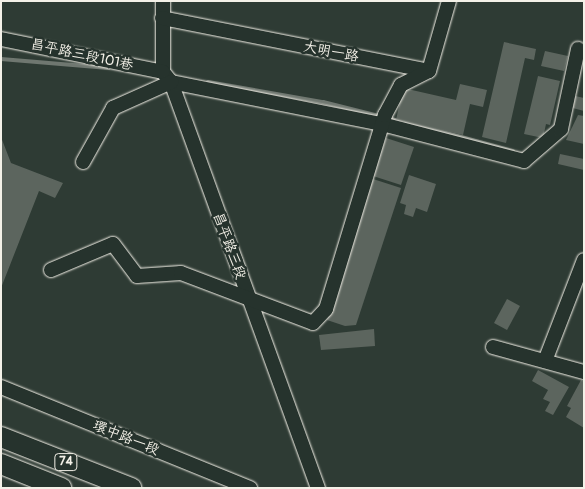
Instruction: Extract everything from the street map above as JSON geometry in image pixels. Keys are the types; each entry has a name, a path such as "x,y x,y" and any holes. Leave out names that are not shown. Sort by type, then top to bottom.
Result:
{"highway":[{"name":"74","path":"1,437 131,488"},
{"name":"74","path":"1,464 61,488"}],"street":[{"name":"昌平路三段","path":"162,1 167,77 318,488"},
{"path":"51,270 113,244 137,276 182,273 313,323 326,309 382,124 401,85 429,71 449,1"},
{"name":"大明一路","path":"162,18 429,71"},
{"name":"昌平路三段101巷","path":"1,38 382,124 524,161 561,129 578,49"},
{"path":"83,162 113,108 167,77"},
{"path":"545,361 584,260"},
{"path":"492,347 584,372"},
{"name":"環中路一段","path":"1,388 250,488"},
{"path":"306,488 312,470"}],"building":[{"path":"504,42 536,49 534,60 525,58 506,143 482,137"},
{"path":"545,51 568,56 564,71 541,66"},
{"path":"538,76 560,81 550,125 546,124 543,138 524,134"},
{"path":"460,84 487,90 483,107 470,104 463,135 396,120 403,88 456,100"},
{"path":"571,95 584,98 584,111 569,107"},
{"path":"578,115 584,116 584,144 566,140"},
{"path":"1,137 11,163 63,183 55,198 39,191 1,288"},
{"path":"386,138 414,147 401,185 373,176"},
{"path":"560,154 584,159 584,170 558,164"},
{"path":"409,175 436,184 427,212 416,208 413,217 404,214 406,205 400,203"},
{"path":"373,179 401,188 356,325 345,326 327,320"},
{"path":"507,299 520,306 507,330 494,323"},
{"path":"374,329 375,346 321,350 319,335"},
{"path":"538,370 569,387 553,415 545,411 550,402 543,399 548,390 532,381"},
{"path":"581,380 584,381 584,428 566,417 571,408 567,406"}],"waterway":[{"path":"1,59 109,68"},
{"path":"208,82 323,102 399,121"},
{"path":"406,122 513,151"}]}
